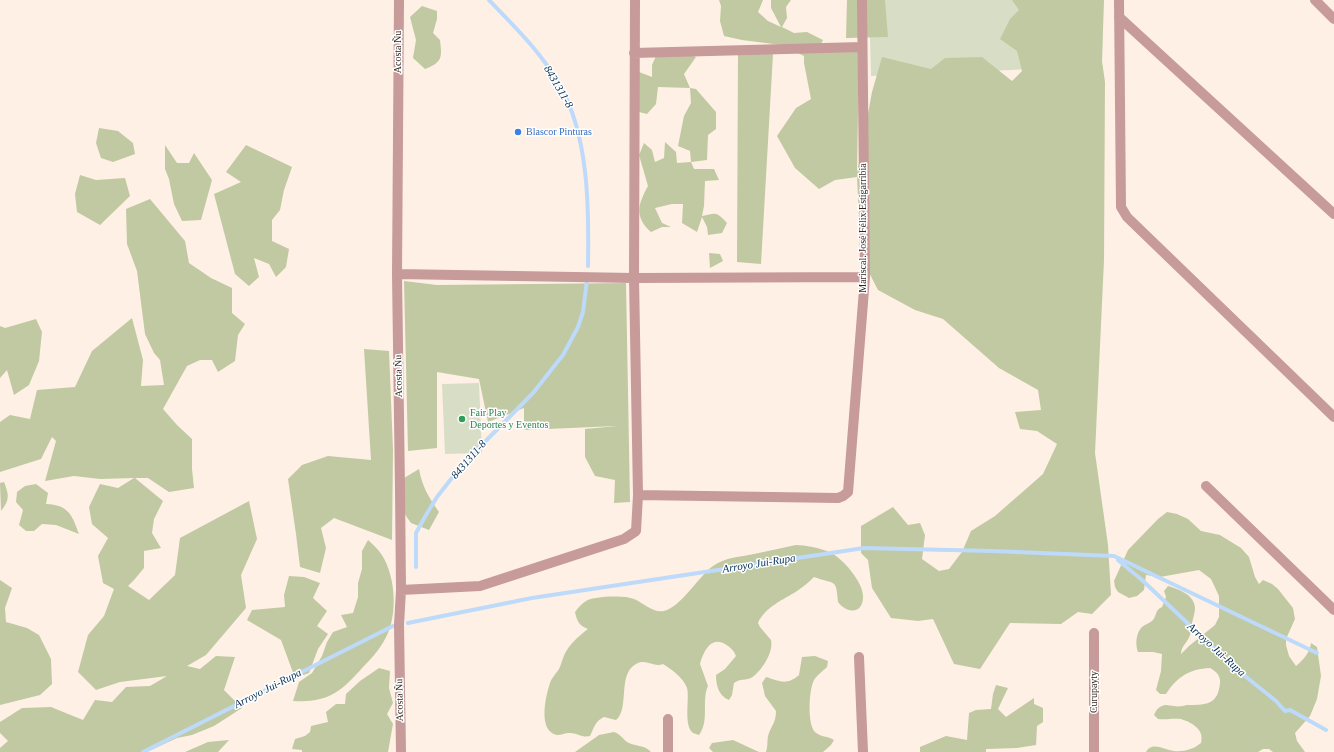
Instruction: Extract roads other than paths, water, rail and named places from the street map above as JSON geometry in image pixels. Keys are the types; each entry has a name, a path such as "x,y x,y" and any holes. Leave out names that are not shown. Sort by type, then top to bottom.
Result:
{"street":[{"name":"Acosta Ñu","path":"398,0 397,274 401,590 399,625 401,752"},
{"path":"401,590 480,586 624,538 636,530 638,495 634,278 635,0"},
{"name":"Mariscal. José Félix Estigarribia","path":"638,495 838,498 848,492 865,277 862,0"},
{"path":"1119,0 1121,207 1127,217 1334,417"},
{"path":"1315,0 1334,19"},
{"path":"1119,17 1334,214"},
{"path":"634,53 862,47"},
{"path":"397,274 634,278 865,277"},
{"path":"1206,486 1334,610"},
{"name":"Curupayty","path":"1094,633 1094,752"},
{"path":"859,657 863,752"},
{"path":"668,719 668,752"}],"waterway":[{"name":"8431311-8","path":"489,0 527,40 544,61 559,84 569,104 582,149 585,172 588,220 588,266"},
{"name":"8431311-8","path":"416,567 416,533 426,515 437,497 462,465 533,393 563,355 578,327 583,312 587,280"},
{"name":"Arroyo Jui-Rupa","path":"408,623 532,598 864,548 992,551 1114,556 1317,653"},
{"name":"Arroyo Jui-Rupa","path":"1118,560 1142,580 1235,668 1276,701 1285,711 1290,710 1326,730"},
{"name":"Arroyo Jui-Rupa","path":"143,752 393,626"}],"place":[{"name":"Blascor Pinturas","path":"518,132"},
{"name":"Fair Play Deportes y Eventos","path":"462,419"}]}
